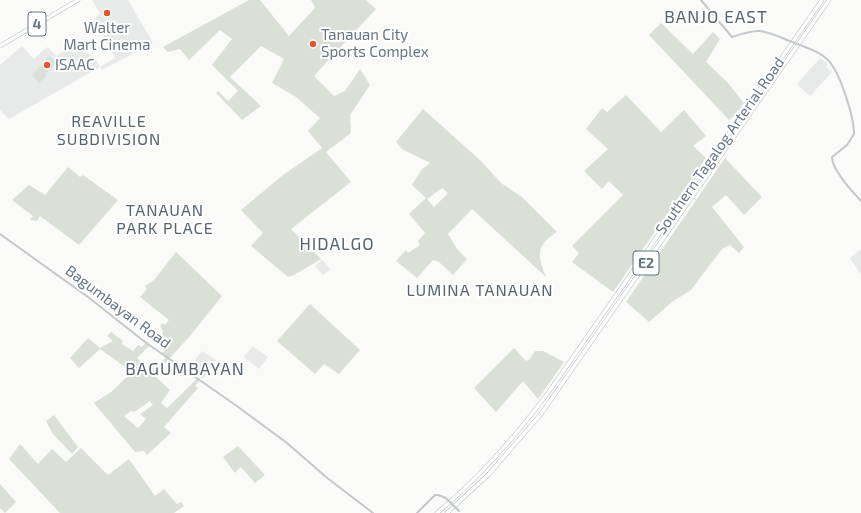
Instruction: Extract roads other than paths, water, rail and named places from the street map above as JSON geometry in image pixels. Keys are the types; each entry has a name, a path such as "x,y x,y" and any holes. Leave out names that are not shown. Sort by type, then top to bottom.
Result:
{"highway":[{"name":"4","path":"0,46 78,0"},
{"name":"Southern Tagalog Arterial Road","path":"437,513 485,469 521,428 548,393 822,0"},
{"name":"Southern Tagalog Arterial Road","path":"447,513 494,469 541,414 830,0"}],"street":[{"path":"701,0 732,37 756,30 805,47 826,58 832,65 839,79 854,134 846,145 836,153 832,160 839,174 861,201"},
{"name":"Bagumbayan Road","path":"0,234 88,297 145,342 287,443 326,477 373,513"},
{"path":"417,513 438,495 446,498 462,513"}],"place":[{"name":"Walter Mart Cinema","path":"107,13"},
{"name":"Tanauan City Sports Complex","path":"313,44"},
{"name":"ISAAC","path":"47,65"}],"district":[{"name":"BANJO EAST","path":"716,17"},
{"name":"REAVILLE SUBDIVISION","path":"109,131"},
{"name":"TANAUAN PARK PLACE","path":"165,220"},
{"name":"HIDALGO","path":"337,244"},
{"name":"LUMINA TANAUAN","path":"480,291"},
{"name":"BAGUMBAYAN","path":"185,369"}]}
